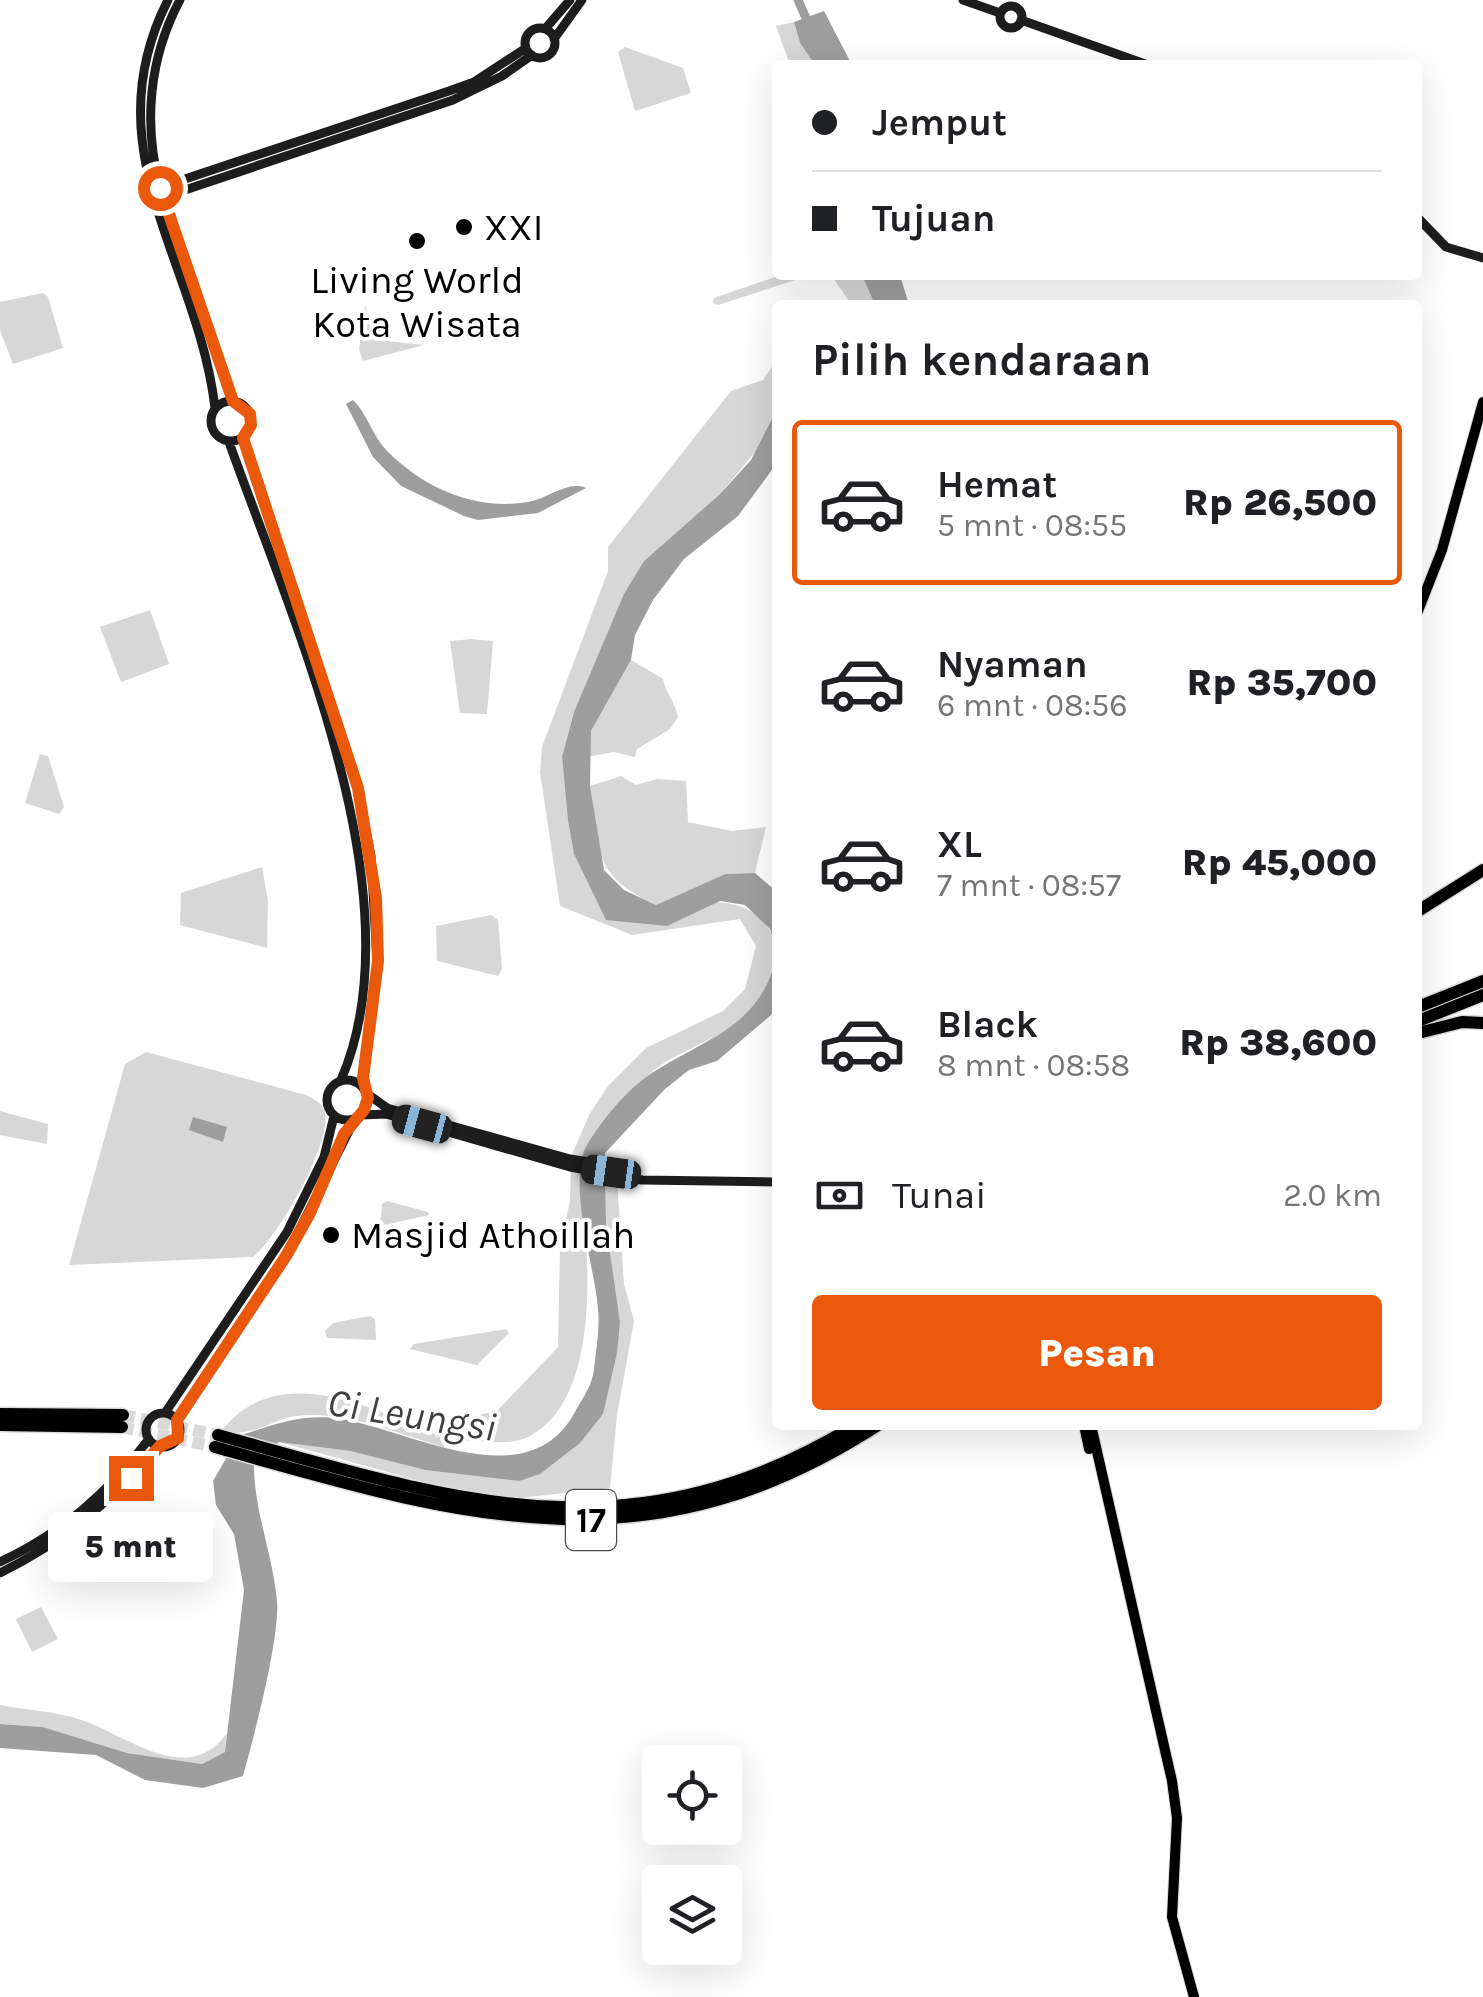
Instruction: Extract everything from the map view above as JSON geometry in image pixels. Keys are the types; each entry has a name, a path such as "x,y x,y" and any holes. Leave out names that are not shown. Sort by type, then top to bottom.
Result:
{"highway":[{"path":"1422,900 1483,866"},
{"path":"1422,908 1483,866"},
{"path":"1422,1006 1483,978"},
{"path":"1422,1018 1483,995"},
{"path":"1422,1033 1462,1022 1483,1023"},
{"path":"0,1414 123,1421 0,1425"},
{"name":"17","path":"292,1462 456,1499 512,1506 600,1508 682,1496 728,1484 819,1447 848,1430"},
{"name":"17","path":"216,1440 454,1511 512,1518 600,1520 684,1508 732,1495 824,1458 870,1430"}],"main road":[{"path":"1422,601 1442,550 1483,402"},
{"path":"1088,1430 1172,1781 1178,1818 1172,1917 1194,1997"}],"street":[{"path":"0,1573 91,1518 160,1446 178,1438 177,1420 260,1285 324,1157 334,1116 326,1099 332,1086 342,1080 354,1045 364,906 346,792 229,442 212,426 215,408 209,371 151,207 136,128 168,0"},
{"path":"180,0 153,54 156,88 150,124 155,169 233,401 250,414 251,425 243,438 229,442"},
{"path":"180,0 180,16"},
{"path":"529,52 531,31 545,29 570,0"},
{"path":"408,110 260,164 169,190 408,110 478,90 529,52 548,55 554,39 582,0"},
{"path":"963,0 1000,13 1014,6 1021,20 1134,60"},
{"path":"545,29 554,39"},
{"path":"1422,222 1446,247 1483,258"},
{"path":"215,408 233,401"},
{"path":"0,1562 74,1519 107,1490 149,1439 149,1421 165,1413 286,1256 367,1105 364,1090 379,977 375,858 318,655 243,438"},
{"path":"346,792 358,788"},
{"path":"342,1080 364,1090 387,1108 579,1164"},
{"path":"334,1116 386,1114 612,1169 642,1180 772,1182"},
{"path":"165,1413 177,1420"},
{"path":"149,1439 160,1446"}],"shaded area":[{"path":"824,11 849,60 812,60 800,43 794,22"},
{"path":"794,22 800,43 812,60 788,60 776,26"},
{"path":"625,47 683,68 691,93 635,111 618,52"},
{"path":"772,278 796,280 718,305 713,303 714,298"},
{"path":"834,280 864,280 873,300 848,300"},
{"path":"864,280 902,280 908,300 873,300"},
{"path":"43,293 48,297 63,348 13,364 0,330 0,302"},
{"path":"365,305 377,340 424,345 363,361 359,350"},
{"path":"772,366 772,420 760,446 720,494 644,561 574,712 562,757 574,854 606,919 677,905 726,903 747,909 764,922 772,937 772,980 766,992 734,1025 670,1059 648,1076 619,1111 578,1177 586,1242 586,1320 569,1392 551,1420 516,1441 462,1441 443,1447 371,1424 315,1415 287,1418 242,1432 222,1430 246,1408 273,1397 302,1394 364,1406 452,1441 479,1415 497,1411 558,1347 560,1248 570,1201 571,1157 589,1115 608,1086 646,1048 723,1011 745,989 756,946 740,919 632,935 560,906 540,772 542,747 608,571 608,547 731,391 763,380"},
{"path":"353,400 387,451 417,476 452,494 508,504 528,502 572,486 586,488 538,513 478,520 464,516 401,486 373,457 346,404"},
{"path":"772,419 772,470 738,516 684,559 653,600 635,635 631,660 591,731 590,786 604,870 624,890 656,905 725,874 755,873 772,888 772,935 745,905 720,901 667,926 606,920 574,854 568,821 562,757 574,712 624,594 644,561 720,494 751,460"},
{"path":"150,610 169,664 121,682 100,627"},
{"path":"450,641 493,641 487,714 460,713"},
{"path":"631,660 663,679 678,717 670,729 637,749 635,757 614,752 587,757 591,731"},
{"path":"40,754 48,756 64,807 59,814 25,803"},
{"path":"621,776 636,785 657,779 686,781 688,822 732,831 766,827 755,873 725,874 656,905 635,894 619,882 602,858 590,786"},
{"path":"262,867 268,901 267,948 180,925 181,893"},
{"path":"491,915 498,920 502,969 498,976 437,961 436,926"},
{"path":"772,971 772,1014 717,1061 689,1070 665,1089 605,1153 606,1224 620,1322 603,1414 580,1443 540,1474 519,1481 425,1470 350,1451 279,1442 254,1465 275,1584 277,1618 243,1776 203,1788 145,1780 96,1755 0,1748 0,1724 43,1727 127,1753 202,1764 225,1752 244,1590 234,1534 216,1505 213,1481 239,1436 315,1417 342,1419 468,1453 500,1456 530,1451 556,1437 590,1385 598,1339 598,1309 580,1201 581,1160 587,1145 633,1087 730,1027 746,1014"},
{"path":"146,1052 306,1095 324,1110 321,1143 302,1188 276,1231 253,1257 69,1265 125,1064"},
{"path":"0,1111 48,1124 47,1144 0,1135"},
{"path":"193,1117 227,1127 223,1142 189,1130"},
{"path":"606,1179 617,1180 624,1284 634,1321 617,1415 610,1488 510,1499 431,1484 279,1442 350,1451 425,1470 519,1481 603,1414 620,1322 606,1224"},
{"path":"387,1201 429,1215 380,1226 382,1204"},
{"path":"370,1316 375,1319 376,1340 327,1338 325,1331 333,1323"},
{"path":"506,1329 509,1333 477,1365 410,1349 414,1344"},
{"path":"41,1607 58,1639 32,1652 16,1619"},
{"path":"0,1705 78,1719 156,1753 175,1757 194,1757 211,1749 227,1733 225,1752 202,1764 127,1753 43,1727 0,1724"}],"waterway":[{"name":"Ci Leungsi","path":"798,0 810,27"}],"tunnel":[{"path":"123,1415 218,1435"},
{"path":"122,1427 215,1447"}],"place":[{"name":"XXI","path":"464,227"},
{"name":"Living World Kota Wisata","path":"417,241"},
{"name":"Masjid Athoillah","path":"331,1235"}],"route":[{"path":"131,1478 160,1446 170,1446 178,1438 177,1420 286,1256 310,1213 344,1134 367,1105 363,1078 378,961 376,898 358,788 243,438 252,419 248,409 233,401 160,188"}]}
